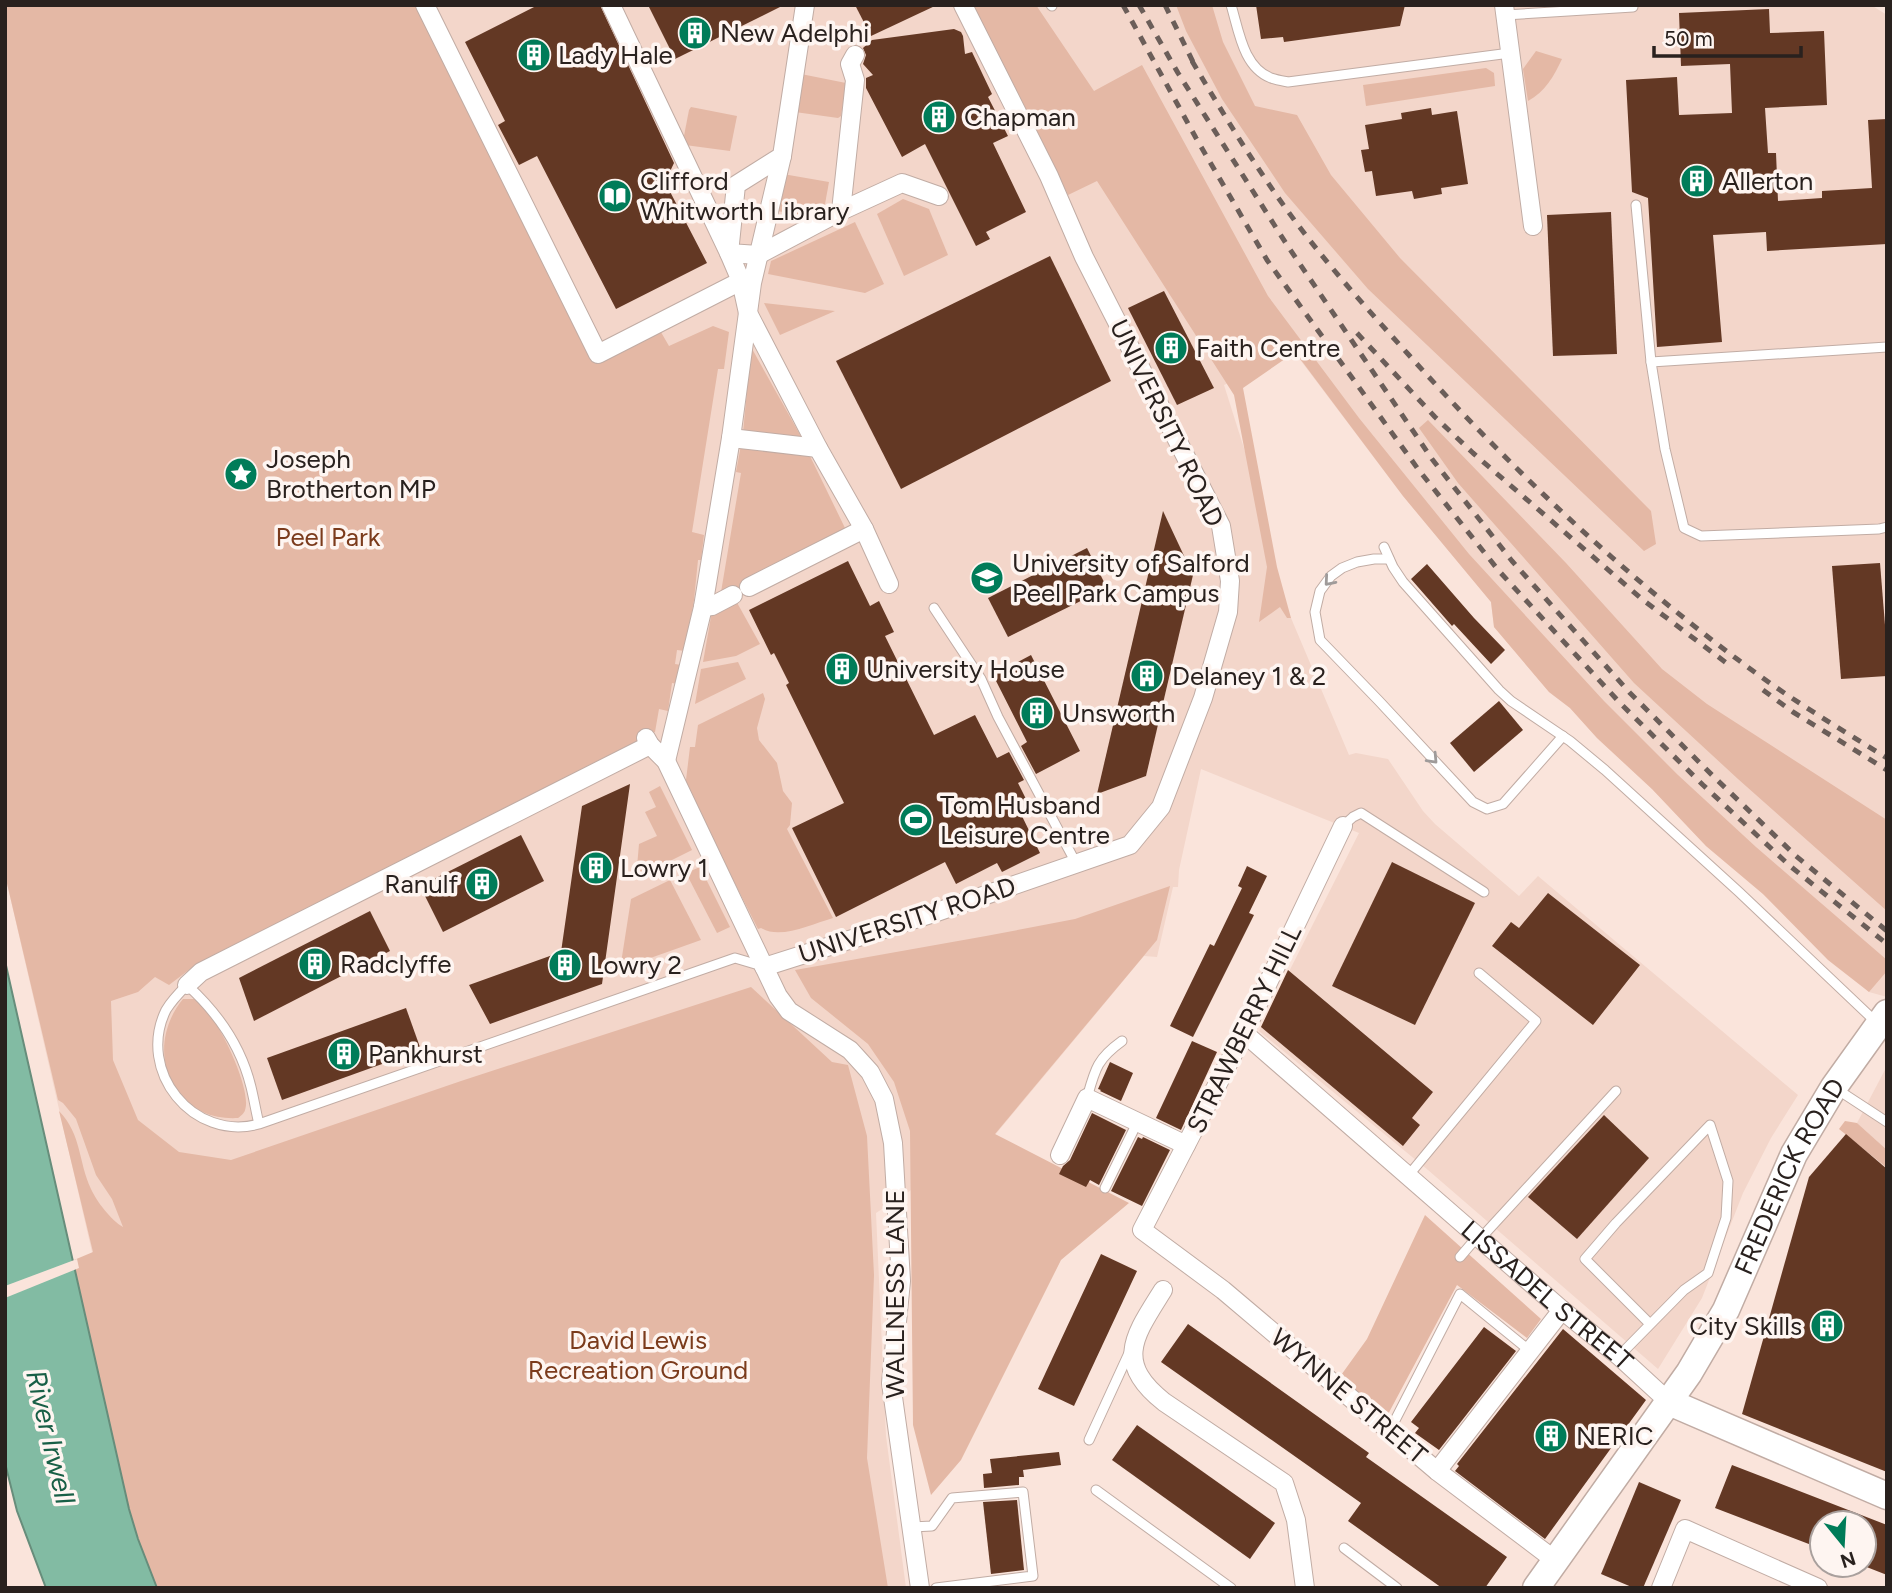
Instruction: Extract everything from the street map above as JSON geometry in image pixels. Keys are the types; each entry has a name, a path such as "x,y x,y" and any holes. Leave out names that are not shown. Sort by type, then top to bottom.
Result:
{"main road":[{"name":"FREDERICK ROAD","path":"1536,1588 1689,1373 1726,1310 1794,1154 1828,1095 1883,1018"},
{"name":"LISSADEL STREET","path":"1669,1402 1887,1496"}],"street":[{"path":"425,5 598,354 741,281"},
{"path":"611,5 729,253 741,281 748,313 818,448 864,529 889,584"},
{"path":"666,761 704,607 752,283 782,156 805,5"},
{"name":"UNIVERSITY ROAD","path":"764,967 919,918 1130,845 1161,807 1185,751 1228,612 1230,581 1221,526 1084,257 1043,165 963,5"},
{"path":"1505,10 1533,226"},
{"path":"841,212 855,80 850,64 855,55"},
{"path":"729,253 736,185 782,156"},
{"path":"729,253 758,254 902,183 939,196"},
{"path":"731,438 818,448"},
{"path":"704,607 712,606 864,529"},
{"path":"187,985 201,972 648,742 666,761"},
{"name":"WALLNESS LANE","path":"666,761 778,996 789,1011 850,1050 870,1072 884,1099 893,1143 901,1281 891,1383 920,1588"},
{"name":"STRAWBERRY HILL","path":"1142,1230 1244,1033 1343,827"},
{"name":"LISSADEL STREET","path":"1244,1033 1669,1402"},
{"path":"1060,1155 1087,1098 1186,1145"},
{"name":"WYNNE STREET","path":"1142,1230 1223,1290 1437,1471 1556,1561"},
{"path":"1163,1290 1139,1329 1134,1344 1134,1358 1140,1377 1148,1390 1164,1402 1284,1483 1296,1520 1305,1588"},
{"path":"1437,1471 1562,1310"},
{"path":"1661,1588 1685,1529 1818,1588"}],"lane":[{"path":"1231,5 1245,53 1270,78 1288,82 1510,53"},
{"path":"1505,10 1633,8"},
{"path":"1636,205 1651,362 1665,449 1684,528 1701,536 1887,527"},
{"path":"1651,362 1887,347"},
{"path":"1384,547 1403,583 1499,690 1605,770 1883,1018"},
{"path":"1389,559 1354,563 1331,576 1320,591 1315,612 1318,635 1325,646 1473,802 1487,809 1503,804 1563,736"},
{"path":"934,608 981,680 1077,865"},
{"path":"1343,827 1361,813 1484,892"},
{"path":"259,1124 244,1064 234,1042 214,1012 187,985 173,999 161,1025 159,1054 166,1082 182,1104 205,1120 232,1128 246,1128 259,1124 734,958 764,967"},
{"path":"1408,1176 1536,1021 1479,972"},
{"path":"1087,1098 1095,1068 1109,1050 1122,1041"},
{"path":"1461,1257 1616,1091"},
{"path":"1828,1095 1887,1122"},
{"path":"1105,1188 1137,1123"},
{"path":"1619,1356 1684,1290 1708,1273 1716,1253 1726,1218 1728,1181 1710,1125 1585,1259 1650,1324"},
{"path":"1390,1430 1460,1294 1530,1351"},
{"path":"1088,1440 1134,1344"},
{"path":"1096,1490 1231,1588"},
{"path":"912,1527 932,1526 952,1498 1023,1492 1033,1576 936,1588"},
{"path":"1345,1548 1395,1587"}],"shaded area":[{"path":"5,5 1871,5 1887,15 1887,997 1869,992 1763,894 1706,846 1570,708 1549,692 1494,627 1491,602 1403,496 1295,353 1224,385 1248,461 1287,617 1291,618 1349,755 1356,753 1388,759 1423,811 1435,824 1519,896 1538,876 1798,1095 1771,1138 1743,1193 1702,1298 1658,1369 1428,1170 1259,1031 1359,833 1201,769 1179,870 1178,887 1173,887 1157,957 1144,956 995,1135 876,1213 886,1436 906,1588 179,1588 107,1317 5,875"},
{"path":"1887,1066 1887,1150 1857,1123"}],"green space":[{"name":"Peel Park","path":"5,5 419,5 595,359 658,327 669,346 713,326 729,332 724,369 718,369 692,532 704,535 685,651 677,650 675,664 681,665 678,684 672,683 668,711 659,709 655,732 198,963 169,985 155,977 138,992 111,1001 113,1060 138,1120 179,1152 231,1160 461,1081 751,987 832,1062 848,1065 867,1136 874,1275 867,1458 888,1588 157,1588 129,1509 75,1269 74,1260 93,1252 59,1111 72,1129 94,1194 109,1215 123,1227 112,1199 96,1175 76,1119 58,1100 5,875"},
{"path":"973,5 1036,5 1094,91 1142,65 1268,296 1359,418 1469,554 1604,701 1678,775 1756,847 1887,960 1887,971 1869,992 1828,960 1763,894 1706,846 1570,708 1549,692 1494,627 1491,602 1403,496 1295,352 1243,388 1277,567 1291,618 1287,618 1280,607 1259,622 1267,567 1234,395 1097,181 1068,195"},
{"path":"1176,5 1212,5 1223,42 1255,106 1297,115 1331,175 1400,258 1651,511 1656,544 1644,551 1368,289 1285,193 1222,99 1186,31"},
{"path":"1536,51 1562,59 1548,83 1528,101 1523,69"},
{"path":"1486,68 1494,73 1495,86 1366,106 1363,85"},
{"path":"801,74 846,83 841,116 838,118 795,112"},
{"path":"691,107 737,116 730,151 685,145 683,141"},
{"path":"783,174 829,182 823,215 820,218 777,211"},
{"path":"903,199 929,209 948,255 904,276 877,214"},
{"path":"855,222 884,284 865,293 768,274 771,261"},
{"path":"764,303 835,311 780,335"},
{"path":"751,347 803,440 743,433"},
{"path":"1428,420 1566,563 1662,669 1707,704 1887,820 1887,911 1634,683 1458,483 1419,428"},
{"path":"741,445 809,454 845,528 844,532 720,598 741,473 736,472"},
{"path":"735,599 760,644 736,656 703,662 712,611"},
{"path":"738,662 746,679 695,704 701,669"},
{"path":"763,693 765,699 757,728 759,740 777,763 783,791 792,803 790,825 787,829 833,918 787,932 758,929 687,789 686,780 690,747 695,747 698,725"},
{"path":"660,786 692,850 636,878 639,844 657,836 645,812 656,807 649,792"},
{"path":"700,867 730,927 717,933 686,873"},
{"path":"670,880 701,940 628,966 621,963 631,899"},
{"path":"1170,886 1157,940 995,1134 1129,1203 1061,1260 961,1460 931,1495 913,1425 910,1131 894,1082 868,1044 811,998 795,970 1075,919"},
{"path":"183,999 194,999 202,1005 212,1017 230,1050 238,1068 246,1100 245,1111 238,1118 215,1116 195,1108 180,1095 170,1079 165,1060 165,1039 171,1019"},
{"path":"1845,1121 1857,1123 1887,1150 1887,1168 1839,1129"},
{"path":"1425,1215 1541,1319 1527,1338 1457,1285 1386,1418 1339,1378 1367,1339"}],"water":[{"name":"River Irwell","path":"5,961 129,1509 157,1588 46,1588 17,1511 5,1463"}],"pier":[{"path":"77,1259 79,1268 5,1298 5,1286"}],"building":[{"name":"Clifford Whitworth Library","path":"538,5 600,5 674,163 665,182 707,263 616,309 537,156 519,165 498,125 505,121 465,42"},
{"name":"New Adelphi","path":"648,5 784,5 675,59"},
{"path":"855,5 937,5 871,36"},
{"path":"1256,5 1405,5 1400,26 1284,42 1283,37 1261,39"},
{"name":"Allerton","path":"1769,9 1770,33 1824,31 1827,105 1765,108 1768,153 1776,153 1778,201 1822,198 1822,191 1872,188 1868,120 1887,119 1887,244 1767,251 1766,232 1713,235 1722,342 1657,347 1648,198 1632,192 1626,80 1677,77 1679,115 1732,113 1730,64 1681,66 1679,13"},
{"name":"Chapman","path":"954,29 961,32 965,54 972,52 992,94 988,97 1008,136 993,143 1026,212 986,232 990,239 976,246 925,144 902,157 866,88 866,78 873,75 863,64 866,55 863,48 872,40"},
{"path":"1431,108 1432,115 1457,111 1468,184 1441,188 1442,194 1414,199 1412,191 1376,196 1372,171 1365,172 1361,150 1369,149 1365,125 1402,119 1401,113"},
{"path":"1611,212 1617,354 1553,356 1547,215"},
{"path":"1050,256 1111,381 901,489 836,361"},
{"name":"Faith Centre","path":"1164,291 1214,388 1177,405 1128,308"},
{"name":"Delaney 1 & 2","path":"1163,511 1193,575 1146,776 1097,794"},
{"path":"1087,548 1107,588 1008,637 988,598"},
{"path":"848,561 870,606 879,601 894,632 885,636 934,735 975,715 997,758 1009,752 1024,780 1018,783 1030,807 1020,812 1040,853 1002,872 997,863 956,884 945,862 836,917 792,828 844,803 786,685 789,683 774,653 771,655 749,610"},
{"path":"1880,563 1887,676 1841,679 1832,566"},
{"path":"1427,564 1505,650 1491,664 1454,624 1452,626 1411,579"},
{"name":"Unsworth","path":"1031,655 1080,751 1036,774 1021,746 1027,742 993,675"},
{"path":"1499,701 1523,730 1474,772 1450,743"},
{"path":"630,784 602,984 490,1024 469,985 561,952 582,806"},
{"name":"Ranulf","path":"521,835 544,881 443,932 420,886"},
{"path":"1392,862 1475,903 1415,1025 1332,986"},
{"path":"1247,866 1267,876 1249,913 1254,915 1193,1037 1170,1026 1210,944 1214,946 1242,888 1238,886"},
{"path":"1548,893 1640,965 1593,1025 1492,946 1511,922 1519,928"},
{"name":"Radclyffe","path":"370,911 390,951 254,1021 239,978"},
{"path":"1288,970 1433,1092 1412,1118 1420,1125 1403,1146 1261,1027"},
{"name":"Pankhurst","path":"406,1008 421,1050 282,1100 267,1058"},
{"path":"1192,1041 1217,1052 1181,1130 1156,1118"},
{"path":"1110,1062 1133,1073 1121,1101 1098,1089"},
{"path":"1092,1113 1126,1130 1099,1185 1090,1180 1086,1187 1059,1174 1070,1160"},
{"path":"1604,1115 1649,1158 1577,1239 1528,1197"},
{"name":"City Skills","path":"1846,1134 1887,1169 1887,1472 1742,1414 1809,1177"},
{"path":"1138,1137 1170,1150 1142,1206 1111,1191"},
{"path":"1101,1254 1137,1271 1074,1406 1038,1389"},
{"path":"1188,1324 1369,1453 1366,1457 1507,1557 1485,1588 1442,1588 1348,1521 1361,1503 1161,1362"},
{"path":"1484,1327 1516,1351 1439,1450 1415,1433 1419,1428 1411,1422"},
{"name":"NERIC","path":"1563,1329 1646,1400 1545,1539 1455,1471 1459,1466 1457,1464"},
{"path":"1137,1425 1275,1523 1250,1559 1112,1460"},
{"path":"1059,1452 1061,1465 1023,1470 1024,1477 1019,1477 1019,1485 984,1488 983,1474 992,1473 990,1459"},
{"path":"1732,1465 1846,1509 1808,1509 1808,1544 1715,1508"},
{"path":"1639,1482 1681,1500 1643,1588 1634,1588 1601,1574"},
{"path":"1017,1500 1024,1570 991,1574 983,1502"},
{"path":"1878,1522 1887,1525 1887,1575 1878,1571"}],"railway":[{"path":"1123,5 1267,260 1418,469 1499,571 1620,703 1703,785 1790,866 1887,944"},
{"path":"1139,5 1178,73 1287,245 1432,459 1512,561 1630,693 1712,775 1796,856 1887,931"},
{"path":"1165,5 1196,68"},
{"path":"1192,61 1256,165 1311,242 1486,438 1611,557 1699,630 1779,690 1887,758"},
{"path":"1357,333 1435,417 1473,453 1643,600 1729,665"},
{"path":"1763,690 1793,712 1887,770"}],"place":[{"name":"New Adelphi","path":"695,33"},
{"name":"Lady Hale","path":"534,55"},
{"name":"Chapman","path":"939,117"},
{"name":"Allerton","path":"1697,181"},
{"name":"Clifford Whitworth Library","path":"615,196"},
{"name":"Faith Centre","path":"1171,348"},
{"name":"Joseph Brotherton MP","path":"241,474"},
{"name":"University of Salford Peel Park Campus","path":"987,578"},
{"name":"University House","path":"842,669"},
{"name":"Delaney 1 & 2","path":"1147,676"},
{"name":"Unsworth","path":"1037,713"},
{"name":"Tom Husband Leisure Centre","path":"916,820"},
{"name":"Lowry 1","path":"596,868"},
{"name":"Ranulf","path":"482,884"},
{"name":"Radclyffe","path":"315,964"},
{"name":"Lowry 2","path":"565,965"},
{"name":"Pankhurst","path":"344,1054"},
{"name":"City Skills","path":"1827,1326"},
{"name":"NERIC","path":"1551,1436"}],"park label":[{"name":"David Lewis Recreation Ground","path":"638,1355"}]}
